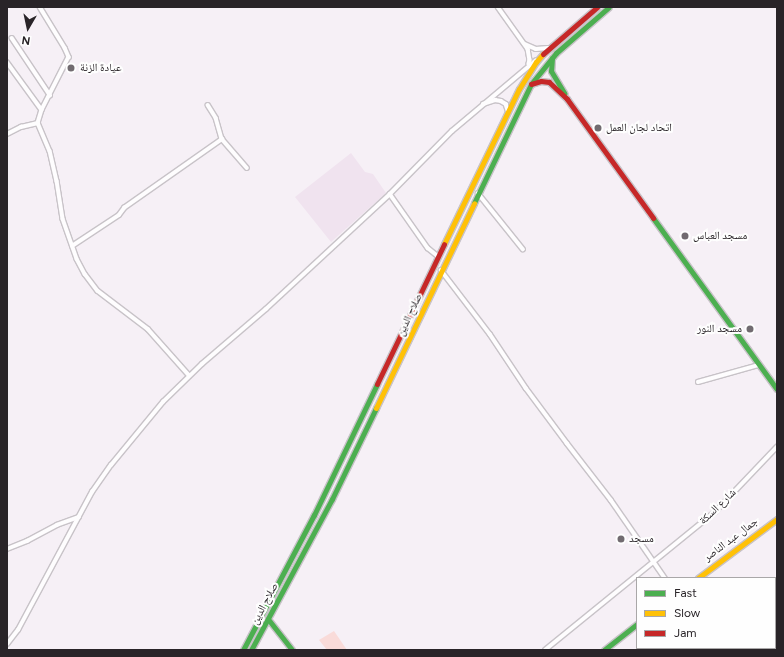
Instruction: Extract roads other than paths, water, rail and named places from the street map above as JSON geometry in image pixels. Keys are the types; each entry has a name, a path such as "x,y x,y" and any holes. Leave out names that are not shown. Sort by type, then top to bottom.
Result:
{"main road":[{"name":"صلاح الدين","path":"244,650 324,494 508,110 522,84 541,56 597,7"},
{"name":"صلاح الدين","path":"251,650 332,499 425,308 441,270 478,193 532,84 552,57 609,7"},
{"path":"552,57 551,71 567,99 777,389"},
{"path":"532,84 548,82 567,99"},
{"path":"383,372 390,371 391,377"},
{"path":"324,494 328,500 332,499"},
{"name":"جمال عبد الناصر","path":"699,577 777,519"},
{"path":"268,619 292,650"},
{"path":"604,650 636,625"}],"street":[{"path":"40,7 69,57 42,110 38,123 46,141 55,169 63,219 72,246 84,274 98,291 148,329 189,376"},
{"path":"498,7 524,43 530,55 530,62 527,66"},
{"path":"12,38 50,95"},
{"path":"524,43 536,49 550,47"},
{"path":"7,644 18,630 92,492 111,465 163,402 189,376 261,314 390,194 452,131 479,106 541,56"},
{"path":"7,62 42,110"},
{"path":"479,106 498,100 506,104 508,110"},
{"path":"208,105 216,118 222,139 247,168"},
{"path":"7,134 21,127 38,123"},
{"path":"72,246 114,219 124,208 222,139"},
{"path":"478,193 523,249"},
{"path":"390,194 428,248 438,256"},
{"path":"441,270 490,334 553,425 611,500 664,577"},
{"path":"698,382 759,365"},
{"name":"شارع السكة","path":"636,577 715,512 777,447"},
{"path":"7,549 27,541 56,525 79,517"},
{"name":"شارع السكة","path":"545,650 636,577"}],"place":[{"name":"عيادة الزنة","path":"71,68"},
{"name":"اتحاد لجان العمل","path":"598,128"},
{"name":"مسجد العباس","path":"685,236"},
{"name":"مسجد النور","path":"750,329"},
{"name":"مسجد","path":"621,539"}]}
